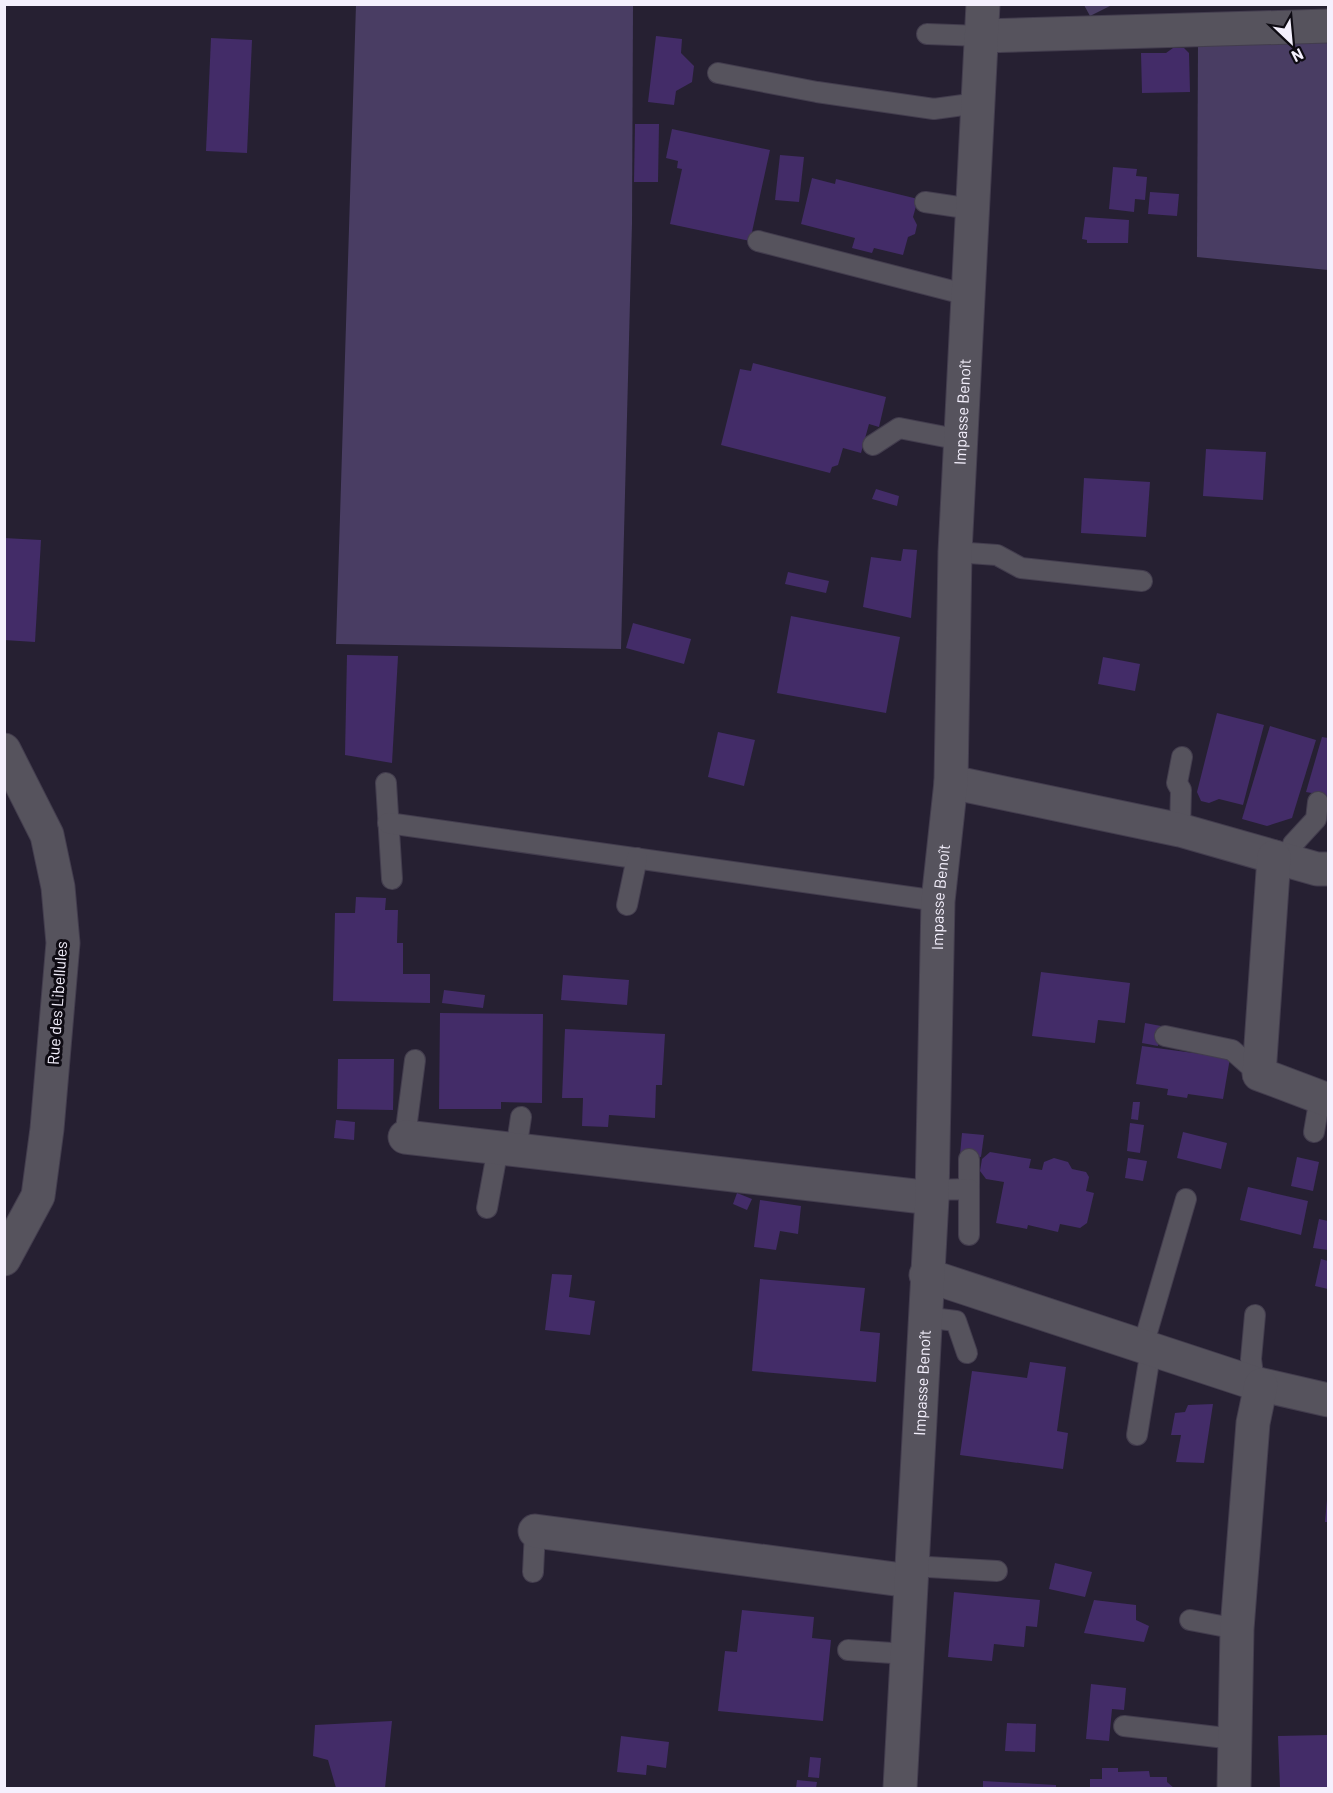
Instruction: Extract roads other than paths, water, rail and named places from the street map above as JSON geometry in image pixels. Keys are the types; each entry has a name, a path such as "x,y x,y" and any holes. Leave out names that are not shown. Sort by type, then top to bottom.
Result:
{"street":[{"path":"982,20 1329,26"},
{"name":"Impasse Benoît","path":"900,1788 932,1194 938,901 951,782 955,552 982,20"},
{"name":"Rue des Libellules","path":"4,750 46,835 58,887 63,943 47,1129 38,1196 4,1259"},
{"path":"951,782 1180,830 1281,859 1329,869"},
{"path":"1281,859 1259,1074 1324,1098"},
{"path":"405,1137 932,1194"},
{"path":"926,1275 1258,1384 1329,1400"},
{"path":"1234,1788 1237,1629 1258,1384"},
{"path":"535,1531 911,1573"}],"lane":[{"path":"927,34 982,20"},
{"path":"718,73 818,92 934,109 978,103"},
{"path":"925,202 972,209"},
{"path":"758,242 968,295"},
{"path":"873,445 899,428 961,440"},
{"path":"955,552 997,555 1021,568 1142,581"},
{"path":"1180,830 1181,790 1176,783 1182,757"},
{"path":"386,783 392,879"},
{"path":"1281,859 1316,819 1318,801"},
{"path":"388,823 938,901"},
{"path":"627,905 637,858"},
{"path":"1165,1036 1232,1050 1259,1074"},
{"path":"405,1137 415,1060"},
{"path":"1314,1132 1324,1098"},
{"path":"487,1208 507,1149 521,1117"},
{"path":"969,1159 969,1235"},
{"path":"932,1194 969,1189"},
{"path":"1137,1435 1147,1347 1186,1199"},
{"path":"1255,1315 1251,1359 1258,1384"},
{"path":"924,1317 956,1321 967,1353"},
{"path":"532,1572 535,1531"},
{"path":"911,1573 997,1570"},
{"path":"1190,1620 1237,1629"},
{"path":"848,1650 907,1654"},
{"path":"1124,1726 1234,1739"}]}
